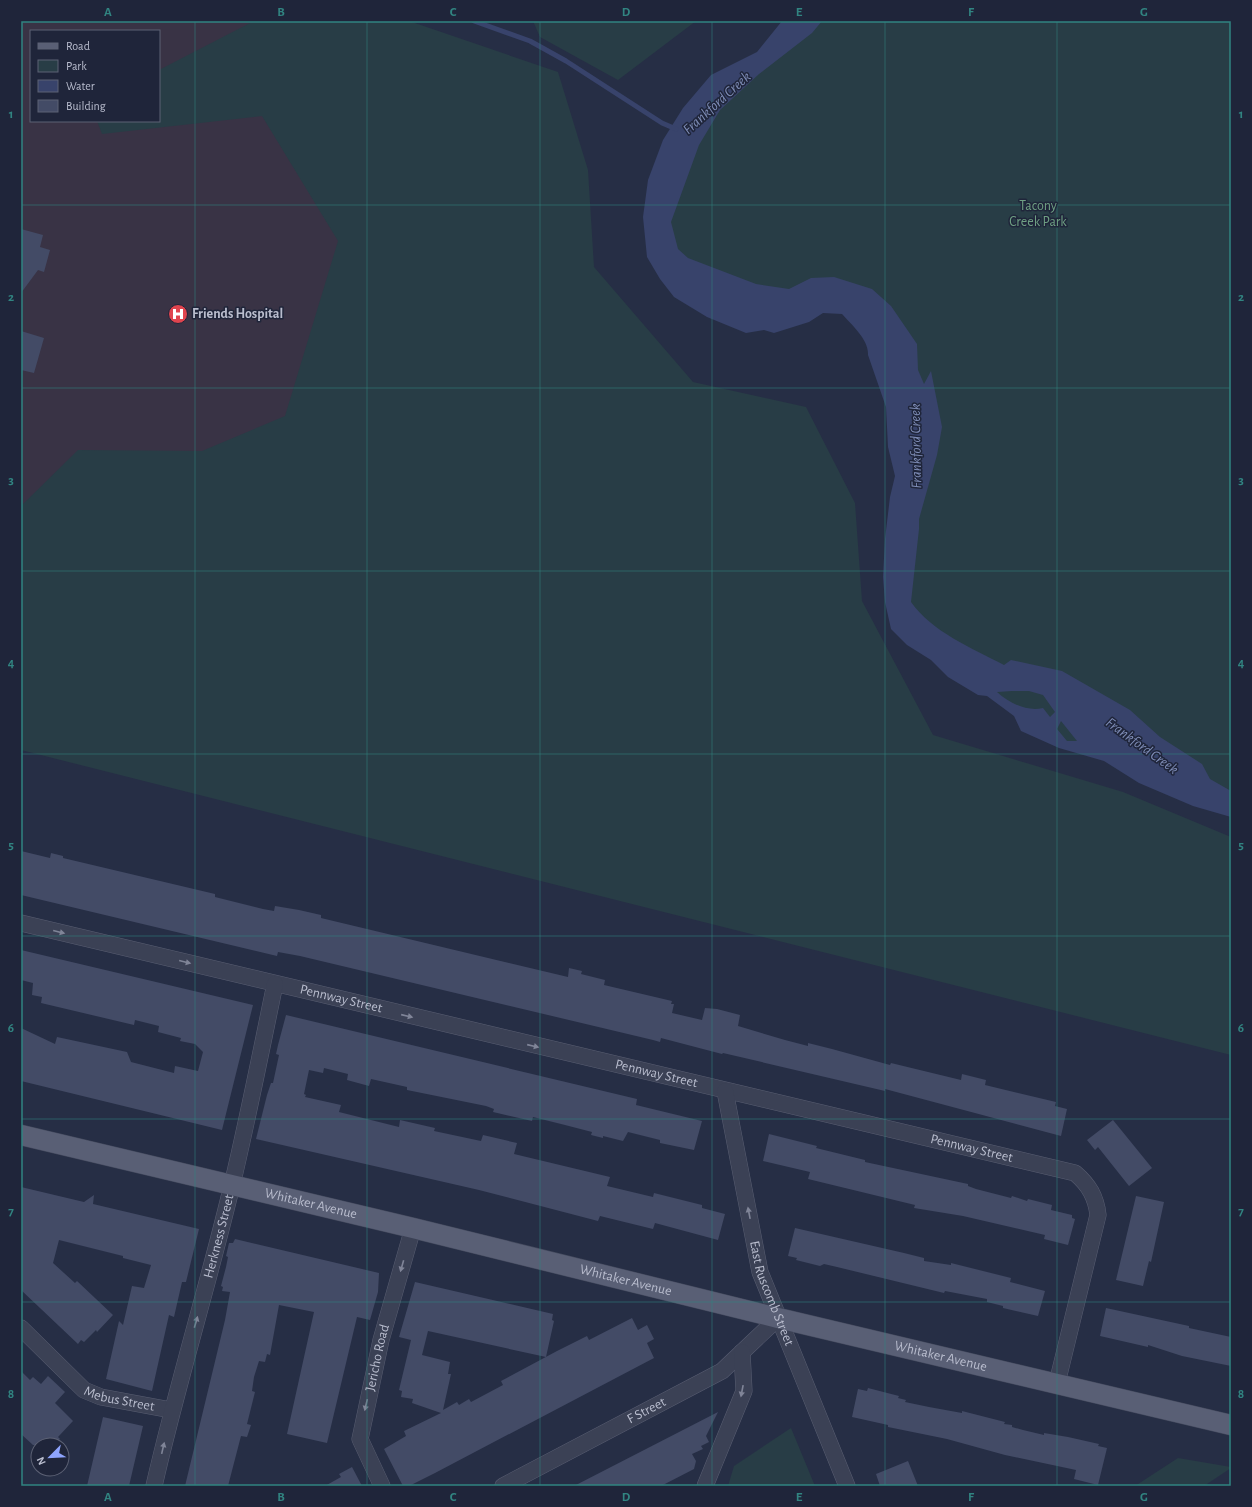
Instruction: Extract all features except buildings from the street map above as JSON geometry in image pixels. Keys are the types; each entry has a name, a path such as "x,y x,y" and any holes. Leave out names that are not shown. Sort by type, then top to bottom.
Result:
{"main road":[{"name":"Whitaker Avenue","path":"21,1135 413,1228 778,1318 1231,1425"}],"street":[{"name":"Pennway Street","path":"21,923 1075,1173 1090,1189 1096,1203 1098,1215 1057,1383"},
{"name":"Herkness Street","path":"154,1486 171,1410 200,1309 232,1186 275,984"},
{"name":"East Ruscomb Street","path":"725,1091 760,1272 847,1486"},
{"name":"Jericho Road","path":"382,1486 360,1439 381,1340 413,1228"},
{"name":"F Street","path":"503,1486 722,1371 778,1318"},
{"name":"Mebus Street","path":"21,1328 84,1390 101,1397 171,1410"},
{"path":"705,1486 744,1391 742,1352"}],"shaded area":[{"name":"Friends Hospital","path":"21,21 379,21 379,209 292,419 21,636"}],"green space":[{"path":"272,21 409,21 558,72 588,170 594,267 693,382 806,407 855,503 862,601 933,735 1123,792 1231,837 1231,1055 21,750 21,506 78,450 202,451 285,416 338,241 262,116 102,134 97,122 160,122 160,69 250,23"},
{"path":"533,21 696,21 618,80 540,37"},
{"name":"Tacony Creek Park","path":"792,21 1231,21 1231,814 1053,739 897,622 908,437 846,288 705,304 658,249 662,160"},
{"path":"791,1428 815,1486 728,1486 734,1466"},
{"path":"1178,1458 1231,1468 1204,1486 1135,1486"}],"water":[{"name":"Frankford Creek","path":"782,21 822,21 812,33 759,74 720,110 699,145 671,222 678,249 688,258 756,284 789,289 811,278 834,277 872,289 891,306 917,344 918,370 924,384 931,371 942,427 937,455 919,519 911,602 920,613 941,631 966,646 1004,665 1011,660 1062,671 1130,710 1160,737 1202,764 1210,779 1231,791 1231,817 1193,806 1139,783 1104,761 1059,748 1021,731 1014,716 987,696 978,695 948,677 931,660 907,645 891,629 885,602 883,577 885,539 890,497 895,476 888,447 886,407 868,355 866,344 859,333 842,314 823,313 809,322 774,333 764,330 746,333 707,317 674,297 660,279 647,257 643,217 648,180 663,140 683,108 711,75 757,52","holes":["1029,691 1043,695 1055,712 1050,717 1043,708 1031,709 1018,706 997,692","1061,721 1077,741 1067,741 1057,729"]}],"waterway":[{"name":"Frankford Creek","path":"474,21 530,41 566,61 662,123 676,129"}],"place":[{"name":"Friends Hospital","path":"178,314"}]}
